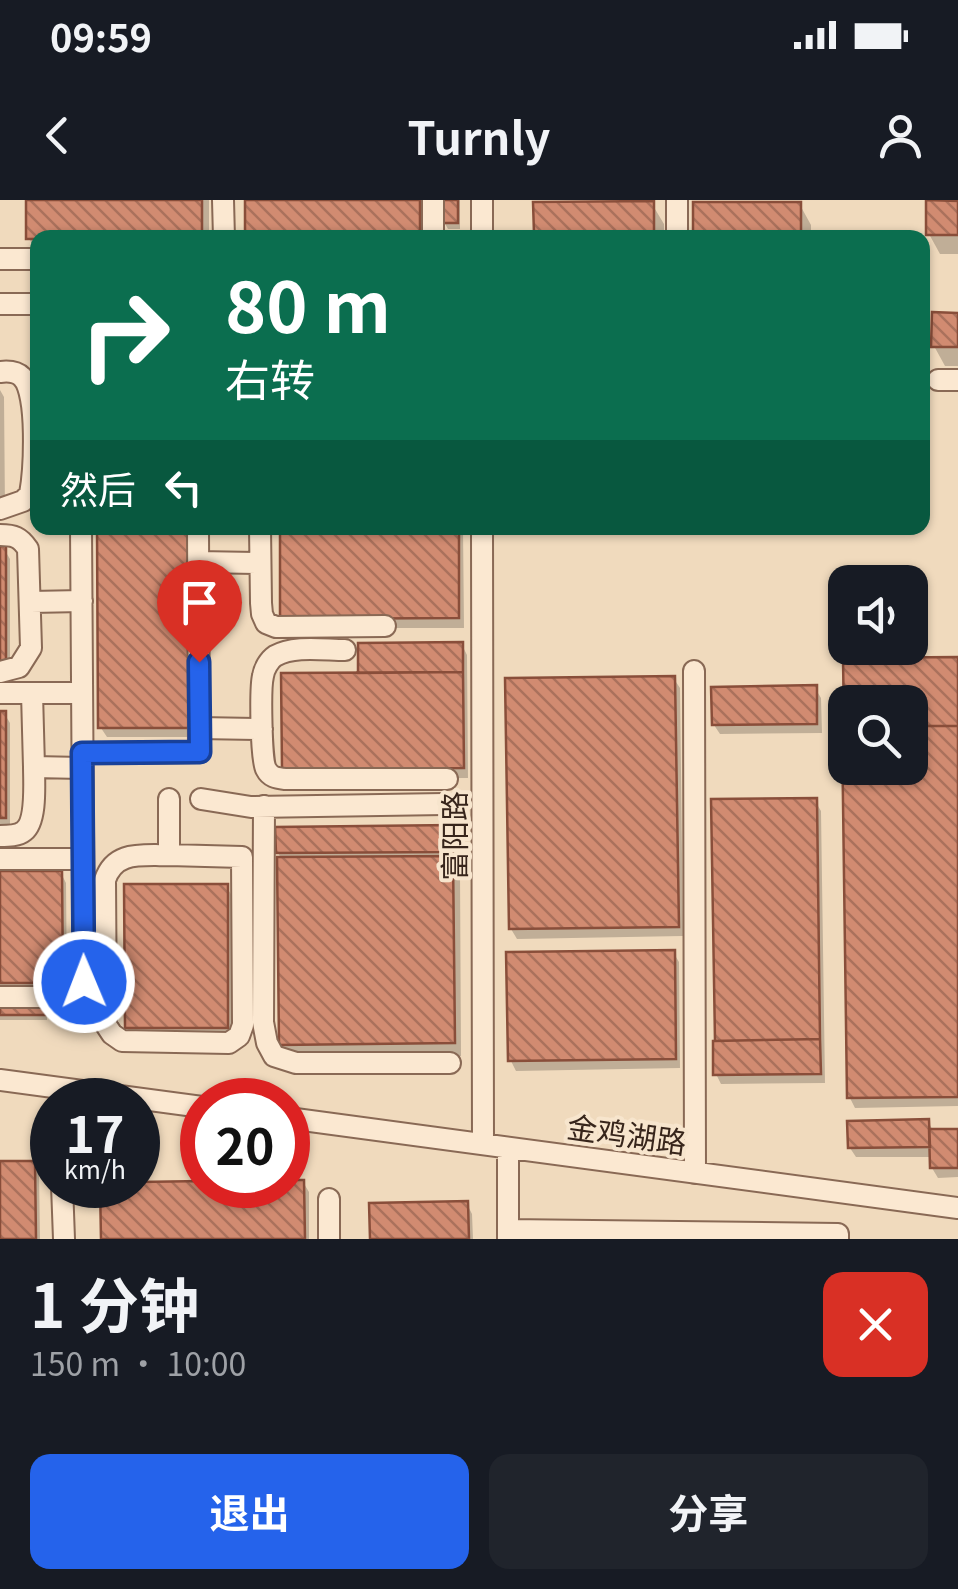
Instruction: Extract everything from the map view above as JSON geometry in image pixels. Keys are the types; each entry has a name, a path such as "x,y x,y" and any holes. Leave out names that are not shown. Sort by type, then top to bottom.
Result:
{"street":[{"path":"224,200 224,230"},
{"path":"433,200 433,230"},
{"path":"482,200 482,230"},
{"path":"677,200 677,230"},
{"path":"0,259 30,259"},
{"path":"0,304 30,304"},
{"path":"0,372 14,371 30,388"},
{"path":"0,510 30,494"},
{"path":"0,535 14,535 28,549 31,648 19,667 0,672"},
{"path":"0,997 68,997 78,993 84,982 81,535"},
{"path":"34,768 82,760 200,752 198,535"},
{"path":"260,535 262,614 266,623 276,627 385,626"},
{"name":"富阳路","path":"482,535 484,1144"},
{"path":"198,562 260,562"},
{"path":"30,602 82,602"},
{"path":"345,650 295,650 275,656 266,666 262,678 262,729 263,764 268,773 276,778 447,780"},
{"path":"694,671 696,1173"},
{"path":"0,693 82,693"},
{"path":"0,836 24,832 32,817 32,693"},
{"path":"200,728 262,729"},
{"path":"169,800 169,854"},
{"path":"200,800 264,806 444,804"},
{"path":"264,806 263,1022 274,1056 296,1063 450,1063"},
{"path":"169,854 242,856 244,1026 229,1043 122,1041 106,1025 106,880 110,867 132,856 169,854"},
{"path":"0,859 83,859"},
{"path":"0,1080 180,1104"},
{"name":"金鸡湖路","path":"310,1121 958,1208"},
{"path":"508,1148 508,1234 838,1234 838,1239"},
{"path":"329,1239 330,1200"},
{"path":"63,1208 64,1239"}],"building":[{"path":"26,200 202,200 202,230 30,230 30,239 26,239"},
{"path":"245,200 420,200 420,230 245,230"},
{"path":"442,200 458,200 458,223 442,223"},
{"path":"926,200 958,201 958,235 930,235 930,230 926,230"},
{"path":"654,201 654,230 534,230 533,202"},
{"path":"693,202 801,202 801,230 693,230"},
{"path":"932,312 958,313 958,347 931,347"},
{"path":"97,535 189,535 190,728 98,728"},
{"path":"280,535 459,535 459,618 280,619"},
{"path":"0,546 6,546 6,662 0,662"},
{"path":"463,642 463,672 358,673 358,643"},
{"path":"928,657 958,657 958,726 928,726 928,685 843,685 843,665 928,665"},
{"path":"463,672 464,768 282,769 281,673"},
{"path":"675,676 679,927 509,929 505,678"},
{"path":"817,685 817,724 712,725 711,687"},
{"path":"0,711 6,711 6,818 0,818"},
{"path":"928,726 958,726 958,1097 847,1098 843,785 928,785"},
{"path":"817,798 820,1039 715,1041 711,799"},
{"path":"452,825 452,852 276,853 275,827"},
{"path":"453,856 455,1043 279,1045 277,857"},
{"path":"0,871 62,871 63,983 0,983"},
{"path":"124,884 228,884 228,1028 125,1028"},
{"path":"675,950 676,1059 508,1061 506,952"},
{"path":"0,1001 45,1001 45,1015 0,1015"},
{"path":"820,1039 821,1074 713,1075 713,1041"},
{"path":"929,1119 930,1147 848,1148 847,1121"},
{"path":"929,1129 958,1129 958,1168 930,1168"},
{"path":"0,1161 30,1161 30,1208 36,1208 36,1239 0,1239"},
{"path":"180,1181 180,1208 304,1208 305,1239 101,1239 100,1208 160,1208 160,1182"},
{"path":"468,1201 469,1239 370,1239 369,1203"}],"route":[{"path":"84,982 82,753 200,752 199,662"}]}
